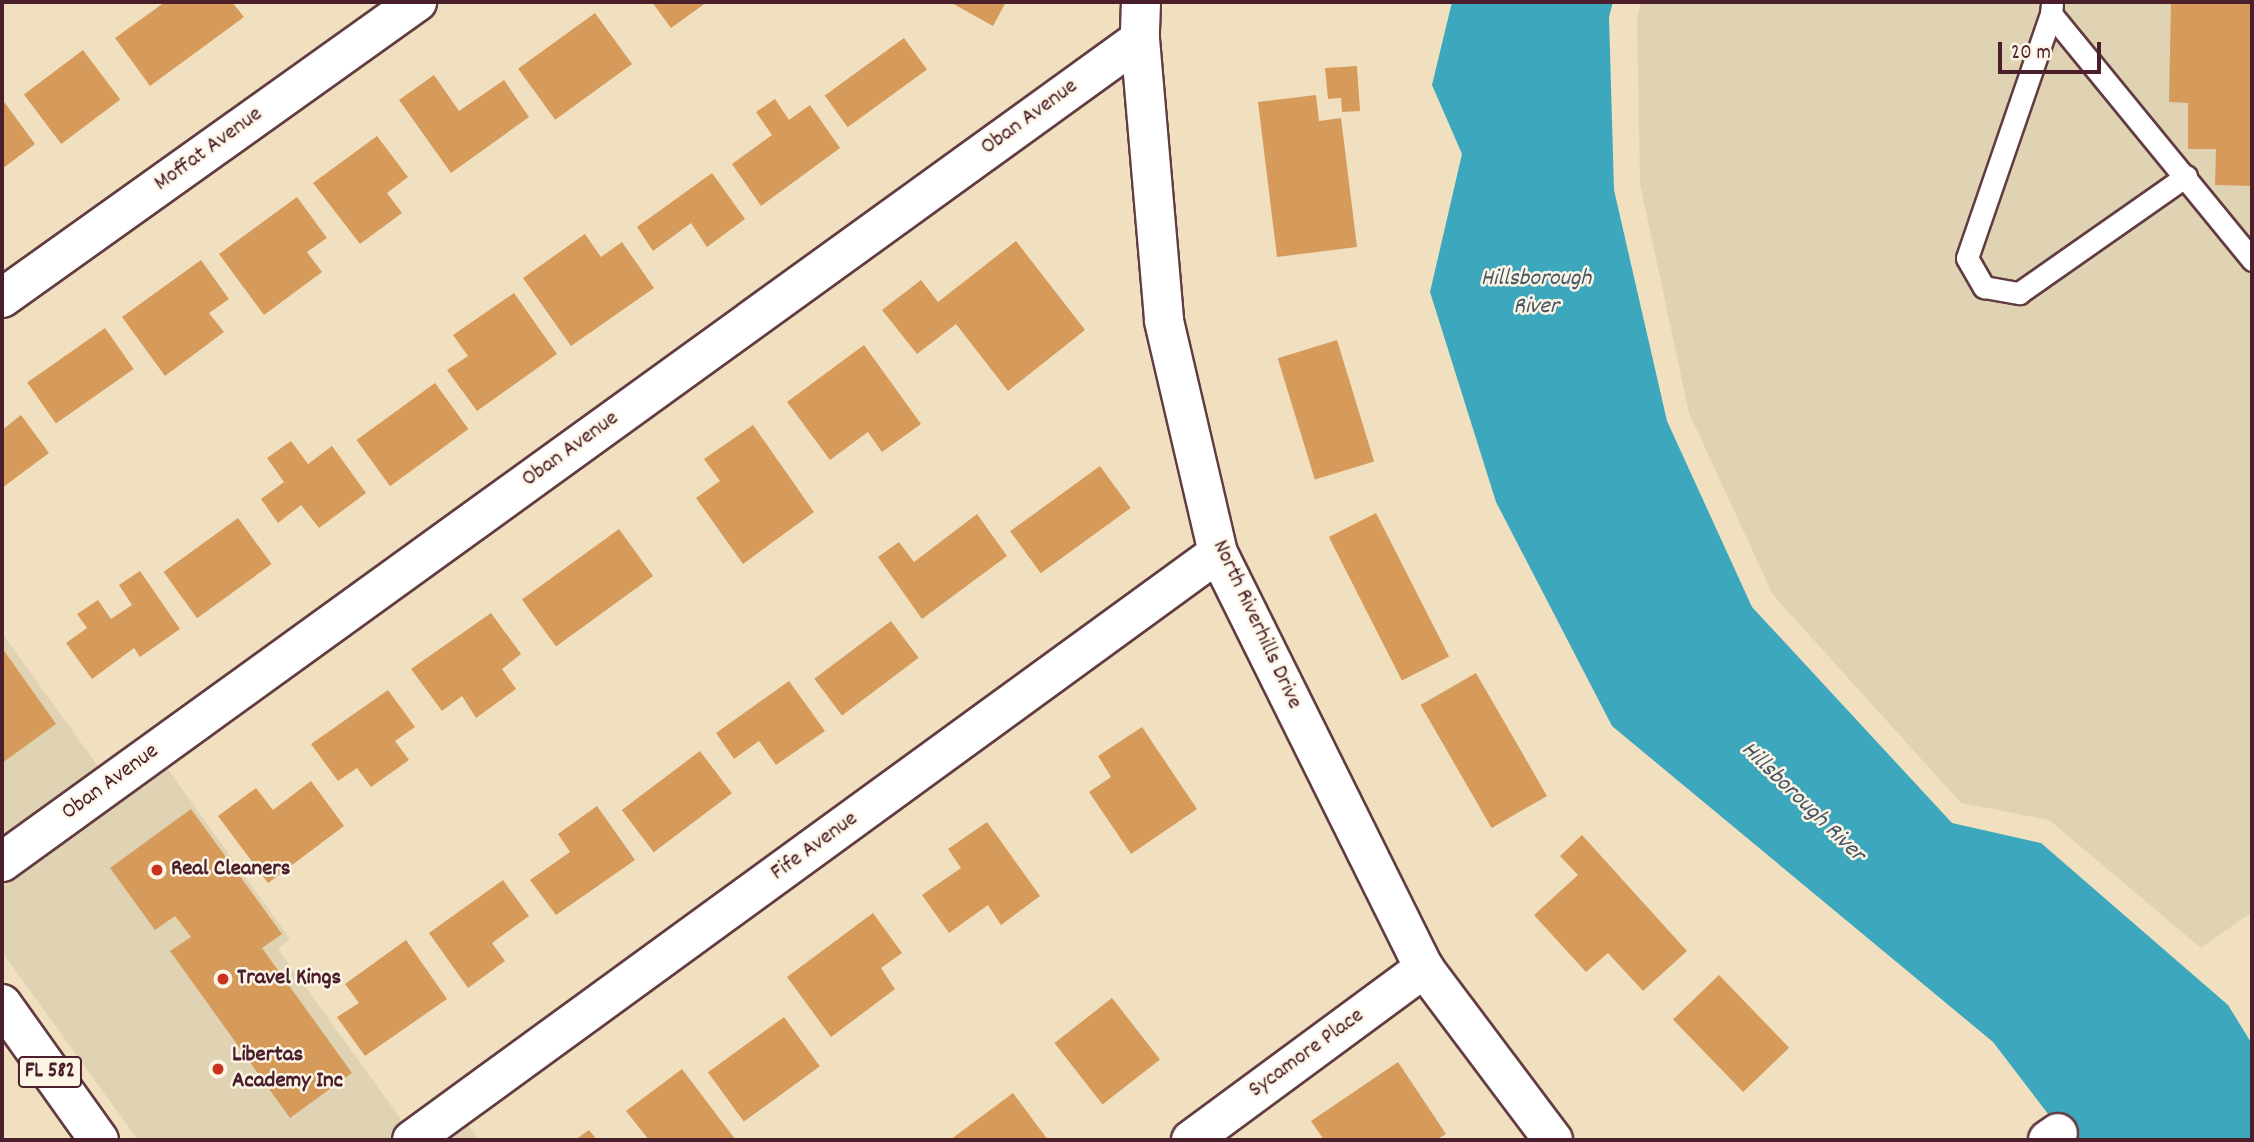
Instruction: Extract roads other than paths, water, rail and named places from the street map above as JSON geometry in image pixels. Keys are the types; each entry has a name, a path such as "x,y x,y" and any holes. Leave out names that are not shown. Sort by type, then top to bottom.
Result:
{"street":[{"name":"Moffat Avenue","path":"2,298 416,2"},
{"name":"North Riverhills Drive","path":"1141,20 1164,321 1218,553 1424,968 1553,1140"},
{"name":"Oban Avenue","path":"2,862 81,794 1141,20"},
{"name":"Fife Avenue","path":"412,1140 1218,553"},
{"name":"Sycamore Place","path":"1191,1140 1424,968"},
{"name":"FL 582","path":"2,1004 99,1140"}],"lane":[{"path":"2052,8 2252,260"},
{"path":"2052,8 1967,258 1984,286 2019,293 2186,176"}],"water":[{"name":"Hillsborough River","path":"1452,2 1613,2 1609,17 1614,190 1667,421 1752,607 1952,823 2041,843 2228,1005 2252,1044 2252,1140 2068,1140 1993,1042 1612,726 1496,502 1430,292 1462,154 1432,85"}],"place":[{"name":"Real Cleaners","path":"157,870"},
{"name":"Travel Kings","path":"223,979"},
{"name":"Libertas Academy Inc","path":"218,1069"}]}
